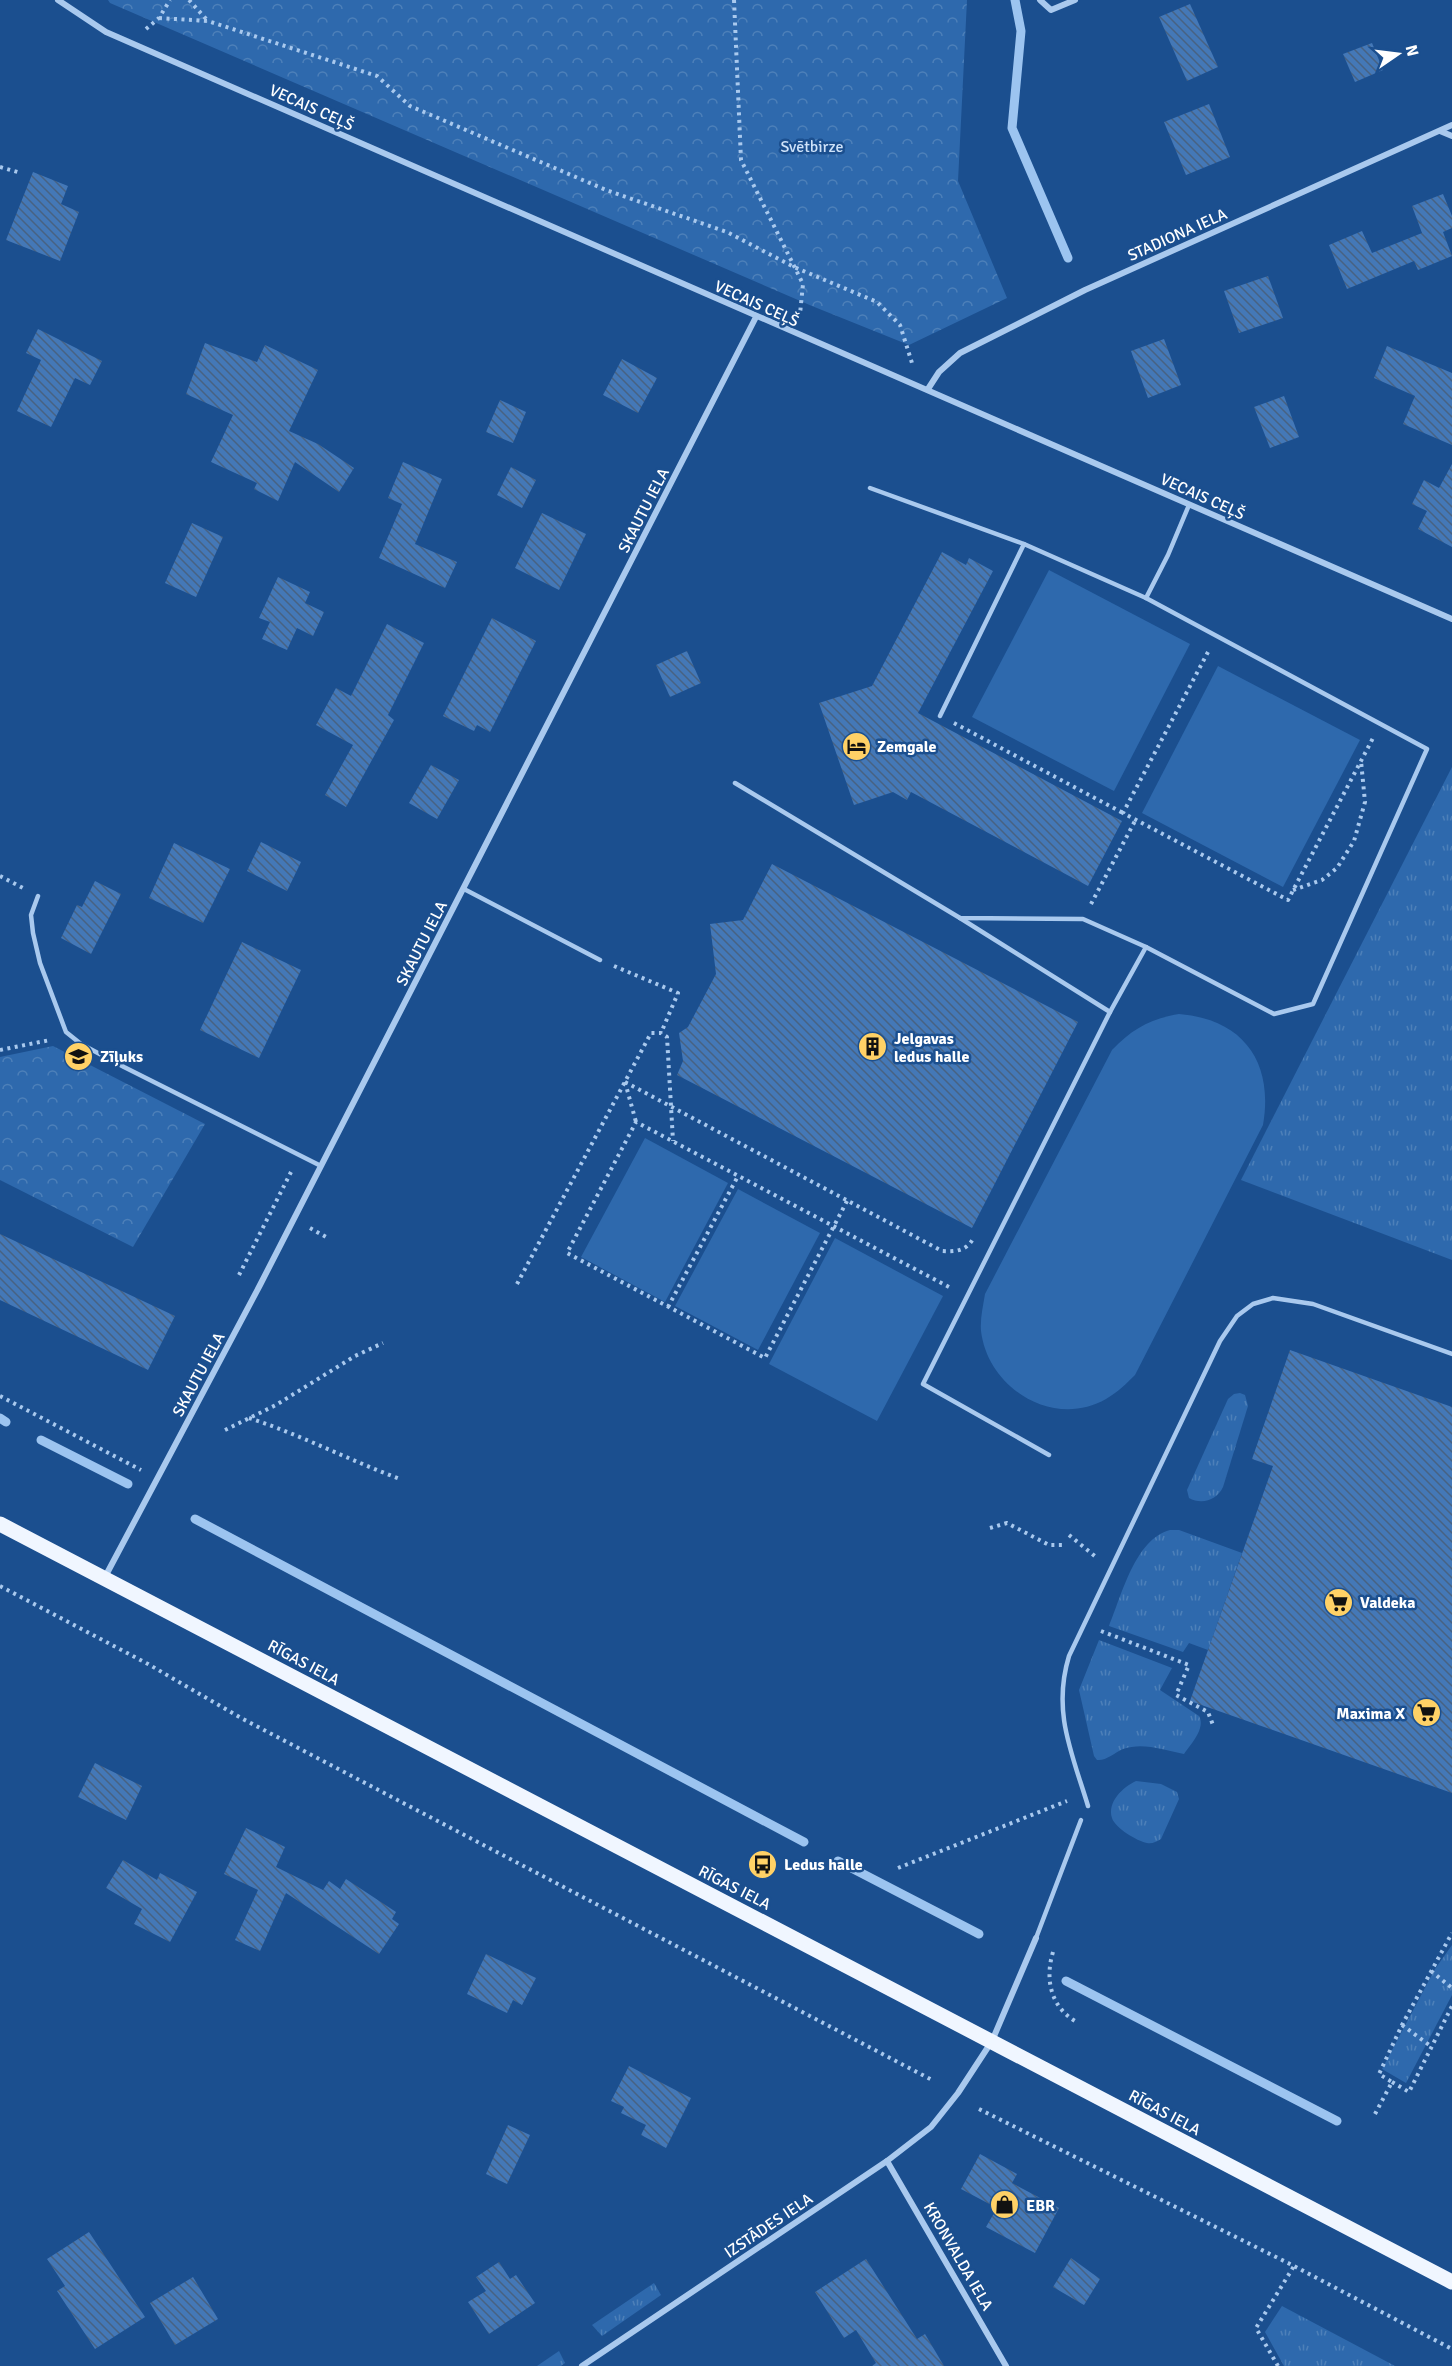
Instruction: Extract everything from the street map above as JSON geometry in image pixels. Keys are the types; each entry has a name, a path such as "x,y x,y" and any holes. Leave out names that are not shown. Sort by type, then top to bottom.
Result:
{"main road":[{"name":"RĪGAS IELA","path":"0,1524 1452,2282"}],"street":[{"name":"VECAIS CEĻŠ","path":"58,0 106,32 798,336 928,389 1452,619"},
{"path":"1040,0 1051,10 1075,0"},
{"name":"STADIONA IELA","path":"928,389 939,372 960,353 1033,316 1085,290 1452,125"},
{"path":"1440,130 1452,136"},
{"name":"SKAUTU IELA","path":"105,1578 321,1166 756,317"},
{"name":"IZSTĀDES IELA","path":"582,2366 887,2161 931,2127 992,2041 1036,1938"},
{"name":"KRONVALDA IELA","path":"887,2161 1006,2366"}],"lane":[{"path":"870,488 1024,544 1146,598 1427,748 1312,1004 1274,1014 1146,947 1083,919 960,918"},
{"path":"1146,598 1168,555 1189,505"},
{"path":"940,716 1024,544"},
{"path":"735,783 960,918 1110,1012"},
{"path":"464,889 600,960"},
{"path":"38,896 31,915 40,963 57,1014 66,1032 124,1067 321,1166"},
{"path":"1049,1455 923,1384 1110,1012 1146,947"},
{"path":"1088,1806 1062,1716 1063,1675 1069,1656 1220,1341 1237,1316 1253,1304 1273,1298 1313,1304 1452,1354"},
{"path":"1036,1938 1081,1820"}],"path":[{"path":"130,42 159,18 170,0"},
{"path":"189,0 207,21"},
{"path":"734,0 741,160 803,284 798,336"},
{"path":"159,18 207,21 376,76 410,106 606,190 727,232 794,267 877,302 900,326 918,385"},
{"path":"0,167 21,173"},
{"path":"1123,813 1217,636"},
{"path":"940,716 1288,900 1381,723"},
{"path":"1293,890 1322,880 1337,868 1354,841 1365,802 1361,760"},
{"path":"1083,919 1136,819"},
{"path":"0,876 38,896"},
{"path":"600,960 678,993 661,1033"},
{"path":"517,1284 651,1033 661,1033 667,1037 673,1142"},
{"path":"0,1050 71,1036"},
{"path":"625,1082 942,1251 956,1252 970,1244 983,1224 999,1234"},
{"path":"625,1082 636,1122 567,1253 765,1358 847,1201"},
{"path":"636,1122 967,1297"},
{"path":"239,1275 300,1155"},
{"path":"668,1307 738,1176"},
{"path":"309,1227 326,1237"},
{"path":"225,1430 276,1404 355,1356 383,1342"},
{"path":"0,1396 144,1472"},
{"path":"248,1418 290,1431 351,1461 400,1479"},
{"path":"990,1528 1007,1523 1049,1545 1063,1545"},
{"path":"1069,1535 1111,1569"},
{"path":"0,1586 148,1664 241,1718 934,2080"},
{"path":"1085,1624 1189,1665 1176,1695 1208,1712 1213,1725"},
{"path":"898,1868 1084,1794"},
{"path":"1452,1933 1450,1942 1431,1971 1379,2074 1409,2092 1452,2006"},
{"path":"1054,1948 1047,1979 1066,2016 1075,2021"},
{"path":"1431,1971 1452,1988"},
{"path":"1402,2025 1432,2047"},
{"path":"1375,2114 1392,2082"},
{"path":"979,2109 1294,2266 1452,2349"},
{"path":"1278,2366 1256,2328 1294,2266"}],"green space":[{"name":"Svētbirze","path":"108,0 967,0 958,181 1007,298 909,345 812,306 110,3"},
{"path":"1049,570 1190,644 1114,791 972,717"},
{"path":"1218,666 1360,740 1283,887 1142,813"},
{"path":"1452,767 1452,1260 1241,1180"},
{"path":"1179,1014 1221,1025 1237,1035 1249,1048 1264,1082 1263,1125 1135,1375 1106,1399 1086,1407 1066,1409 1045,1406 1027,1398 1010,1386 996,1370 986,1352 981,1331 985,1294 1112,1050 1142,1026"},
{"path":"53,1046 205,1124 133,1247 0,1180 0,1057"},
{"path":"645,1138 728,1183 665,1302 581,1257"},
{"path":"738,1189 820,1233 758,1350 675,1306"},
{"path":"835,1238 943,1296 877,1421 769,1364"},
{"path":"1240,1393 1245,1395 1248,1406 1223,1487 1209,1500 1199,1501 1189,1498 1187,1490 1228,1399"},
{"path":"1170,1530 1179,1530 1242,1553 1208,1650 1189,1643 1183,1652 1109,1626 1131,1570 1139,1556 1158,1535"},
{"path":"1099,1640 1172,1668 1160,1690 1199,1716 1201,1721 1197,1736 1184,1754 1138,1746 1123,1749 1104,1759 1097,1760 1094,1756 1079,1690"},
{"path":"1136,1781 1161,1784 1177,1792 1179,1799 1161,1839 1151,1843 1132,1837 1117,1826 1112,1818 1112,1806 1117,1796"},
{"path":"1452,1945 1452,1995 1406,2083 1382,2069 1435,1969"},
{"path":"654,2283 661,2295 602,2336 592,2325"},
{"path":"1282,2306 1395,2366 1284,2366 1265,2332"},
{"path":"559,2351 565,2363 561,2366 537,2366"}],"building":[{"path":"1190,4 1218,67 1187,81 1159,17"},
{"path":"1372,43 1383,70 1355,82 1343,54"},
{"path":"1209,104 1230,157 1186,175 1164,122"},
{"path":"33,172 68,186 61,204 79,212 60,261 6,240"},
{"path":"1443,194 1452,216 1452,228 1443,232 1452,256 1418,270 1414,261 1347,289 1329,245 1362,231 1372,253 1422,233 1412,206"},
{"path":"1268,276 1283,318 1239,333 1224,291"},
{"path":"38,329 102,361 90,385 75,378 51,427 17,411 41,360 26,353"},
{"path":"1164,339 1181,385 1148,398 1131,351"},
{"path":"205,343 257,362 265,345 318,370 289,431 318,444 354,468 339,492 295,462 278,501 254,489 257,483 211,462 233,415 186,394"},
{"path":"1387,346 1452,373 1452,445 1403,424 1415,396 1374,378"},
{"path":"622,359 657,378 638,413 603,395"},
{"path":"1284,396 1299,437 1270,448 1254,407"},
{"path":"500,400 526,412 513,443 486,432"},
{"path":"403,462 442,479 415,544 457,562 445,588 379,558 402,504 388,498"},
{"path":"1452,464 1452,547 1418,529 1427,511 1412,504 1424,480 1439,488"},
{"path":"511,467 536,480 522,508 497,495"},
{"path":"542,513 586,534 559,590 515,568"},
{"path":"192,523 223,537 196,597 165,583"},
{"path":"942,552 966,565 969,558 993,571 918,713 1122,821 1088,886 911,792 907,800 893,792 854,805 819,703 872,686"},
{"path":"278,577 310,592 305,603 324,612 313,636 297,628 287,650 262,639 270,622 259,618"},
{"path":"492,618 536,641 490,732 477,725 474,731 443,716"},
{"path":"387,624 424,643 388,715 394,720 346,807 325,795 353,745 316,725 336,688 351,696"},
{"path":"687,651 701,683 670,697 656,665"},
{"path":"431,765 459,780 437,819 409,803"},
{"path":"261,842 301,862 287,891 247,871"},
{"path":"174,843 230,869 203,923 149,898"},
{"name":"Jelgavas ledus halle","path":"772,864 1078,1022 972,1228 677,1075 683,1061 679,1033 688,1027 716,974 710,924 743,920"},
{"path":"95,881 121,894 91,954 61,938 77,905 82,907"},
{"path":"242,942 301,970 259,1058 200,1030"},
{"path":"0,1234 175,1316 148,1370 0,1300"},
{"name":"Valdeka","path":"1290,1350 1452,1407 1452,1793 1190,1701 1273,1466 1252,1459"},
{"path":"95,1763 142,1786 126,1820 78,1797"},
{"path":"246,1828 285,1847 276,1867 323,1890 329,1881 340,1889 346,1879 396,1912 392,1919 399,1924 379,1954 286,1893 260,1951 235,1940 258,1890 224,1874"},
{"path":"123,1860 157,1880 160,1873 197,1892 170,1942 134,1924 142,1909 106,1888"},
{"path":"486,1954 536,1978 522,2005 513,2000 507,2013 467,1994"},
{"path":"629,2066 691,2098 666,2148 641,2135 646,2125 621,2113 624,2107 611,2101"},
{"path":"508,2125 530,2135 507,2184 486,2174"},
{"path":"980,2154 1017,2174 1012,2183 1059,2208 1035,2253 986,2227 997,2208 961,2189"},
{"path":"89,2232 145,2317 95,2349 57,2291 65,2286 47,2259"},
{"path":"1071,2258 1100,2279 1084,2305 1053,2287"},
{"path":"866,2259 917,2339 925,2334 944,2366 872,2366 876,2363 856,2330 844,2338 815,2292"},
{"path":"499,2262 510,2279 516,2275 535,2303 489,2334 468,2302 486,2291 476,2277"},
{"path":"193,2277 218,2319 175,2345 150,2303"}],"waterway":[{"path":"1015,0 1021,31 1012,128 1068,258"},
{"path":"0,1418 6,1422"},
{"path":"41,1440 128,1484"},
{"path":"195,1519 804,1842"},
{"path":"838,1861 979,1934"},
{"path":"1066,1981 1337,2121"}],"place":[{"name":"Zemgale","path":"856,746"},
{"name":"Jelgavas ledus halle","path":"873,1047"},
{"name":"Zīļuks","path":"79,1056"},
{"name":"Valdeka","path":"1339,1602"},
{"name":"Maxima X","path":"1426,1713"},
{"name":"Ledus halle","path":"763,1864"},
{"name":"EBR","path":"1005,2205"}]}
